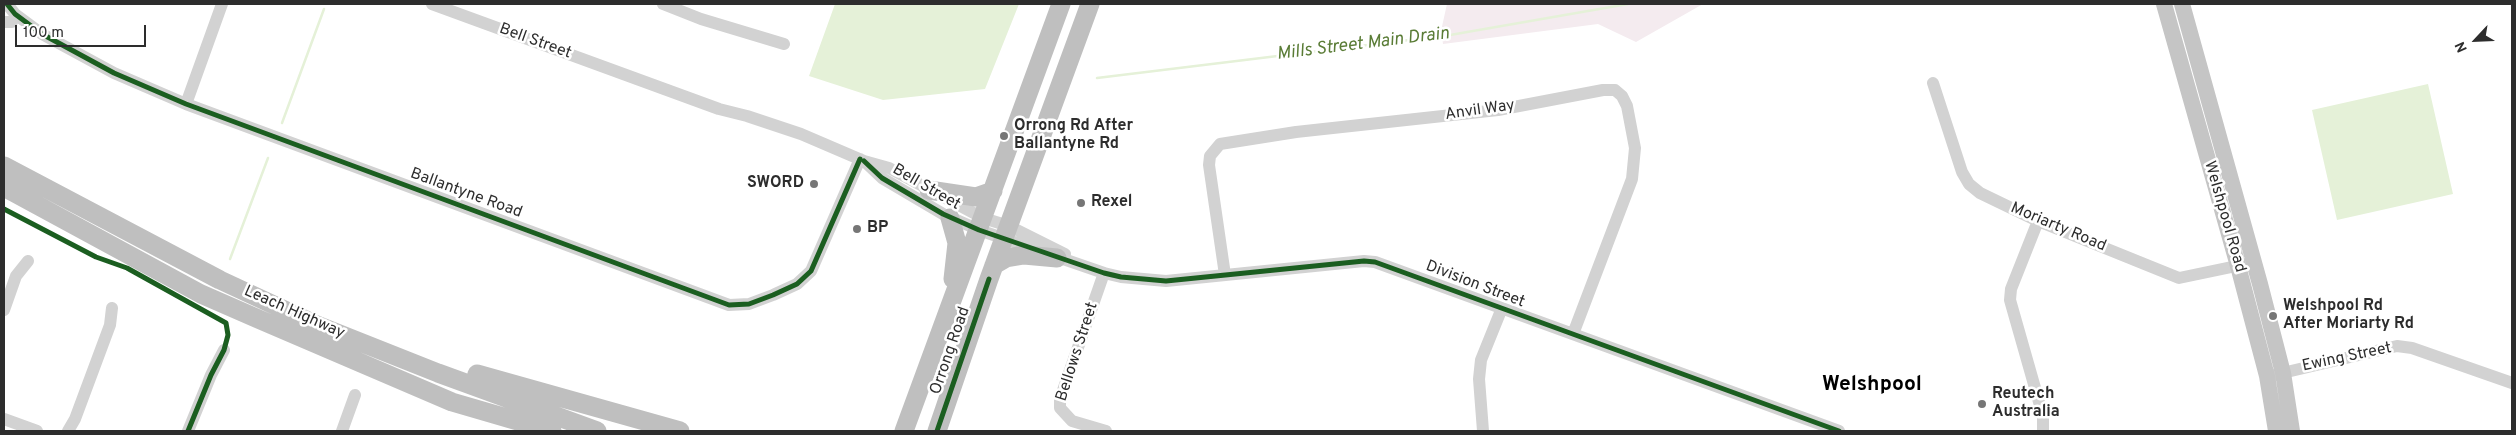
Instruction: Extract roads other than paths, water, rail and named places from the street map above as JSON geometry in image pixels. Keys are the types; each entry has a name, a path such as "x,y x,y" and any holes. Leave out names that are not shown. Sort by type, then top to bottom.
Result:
{"highway":[{"name":"Orrong Road","path":"904,431 1061,4"},
{"name":"Orrong Road","path":"937,431 994,265 1090,4"},
{"name":"Leach Highway","path":"4,166 220,280 336,332 597,431"},
{"name":"Leach Highway","path":"4,187 201,294 452,402 552,431"},
{"path":"929,190 976,197 993,191"},
{"path":"944,324 957,243 950,218"},
{"path":"994,265 1006,258 1024,255 1057,258"},
{"path":"336,332 560,400 680,431"},
{"path":"452,402 516,431"}],"main road":[{"name":"Welshpool Road","path":"2164,4 2252,322 2275,375 2292,431"},
{"name":"Welshpool Road","path":"2182,4 2260,284 2275,375 2276,431"},
{"path":"2252,322 2252,292 2260,284"}],"street":[{"path":"186,104 222,4"},
{"name":"Bell Street","path":"432,4 719,109 801,134 862,160 889,168 929,190 981,224"},
{"path":"663,4 701,19 784,44"},
{"name":"Ballantyne Road","path":"6,13 15,14 42,34"},
{"name":"Ballantyne Road","path":"6,13 114,73 186,104 729,305 749,304 757,301 797,284 808,274 816,262 862,160"},
{"name":"Moriarty Road","path":"1933,83 1962,172 1969,184 1980,193 2038,221 2180,278 2254,262"},
{"name":"Anvil Way","path":"1225,275 1210,165 1210,156 1220,144 1296,132 1498,110 1603,90 1615,90 1622,96 1627,106 1635,148 1632,179 1573,334"},
{"name":"Bell Street","path":"862,160 882,178 950,218 981,224"},
{"path":"2038,221 2011,289 2010,300 2043,416 2043,431"},
{"path":"981,224 1006,233"},
{"name":"Division Street","path":"1006,233 1057,258 1088,267"},
{"name":"Division Street","path":"1006,233 1088,267 1121,278 1166,281 1364,261 1375,262 1839,431"},
{"path":"4,310 16,276 28,261"},
{"name":"Bellows Street","path":"1104,273 1060,399 1060,408 1072,421 1106,431"},
{"path":"68,431 75,419 110,325 112,308"},
{"path":"1483,431 1479,379 1481,360 1502,308"},
{"name":"Ewing Street","path":"2275,375 2397,346 2412,348 2512,383"},
{"path":"188,431 211,375 224,350"},
{"path":"342,431 355,395"},
{"path":"4,419 37,431"}],"waterway":[{"name":"Mills Street Main Drain","path":"1097,78 1450,35 1628,4"},
{"name":"Mills Street Main Drain","path":"282,123 324,9"},
{"name":"Mills Street Main Drain","path":"230,259 268,158"}],"place":[{"name":"Orrong Rd After Ballantyne Rd","path":"1004,136"},
{"name":"SWORD","path":"814,184"},
{"name":"Rexel","path":"1081,203"},
{"name":"BP","path":"857,229"},
{"name":"Welshpool Rd After Moriarty Rd","path":"2273,316"},
{"name":"Reutech Australia","path":"1982,404"}],"district":[{"name":"Welshpool","path":"1872,386"}]}
